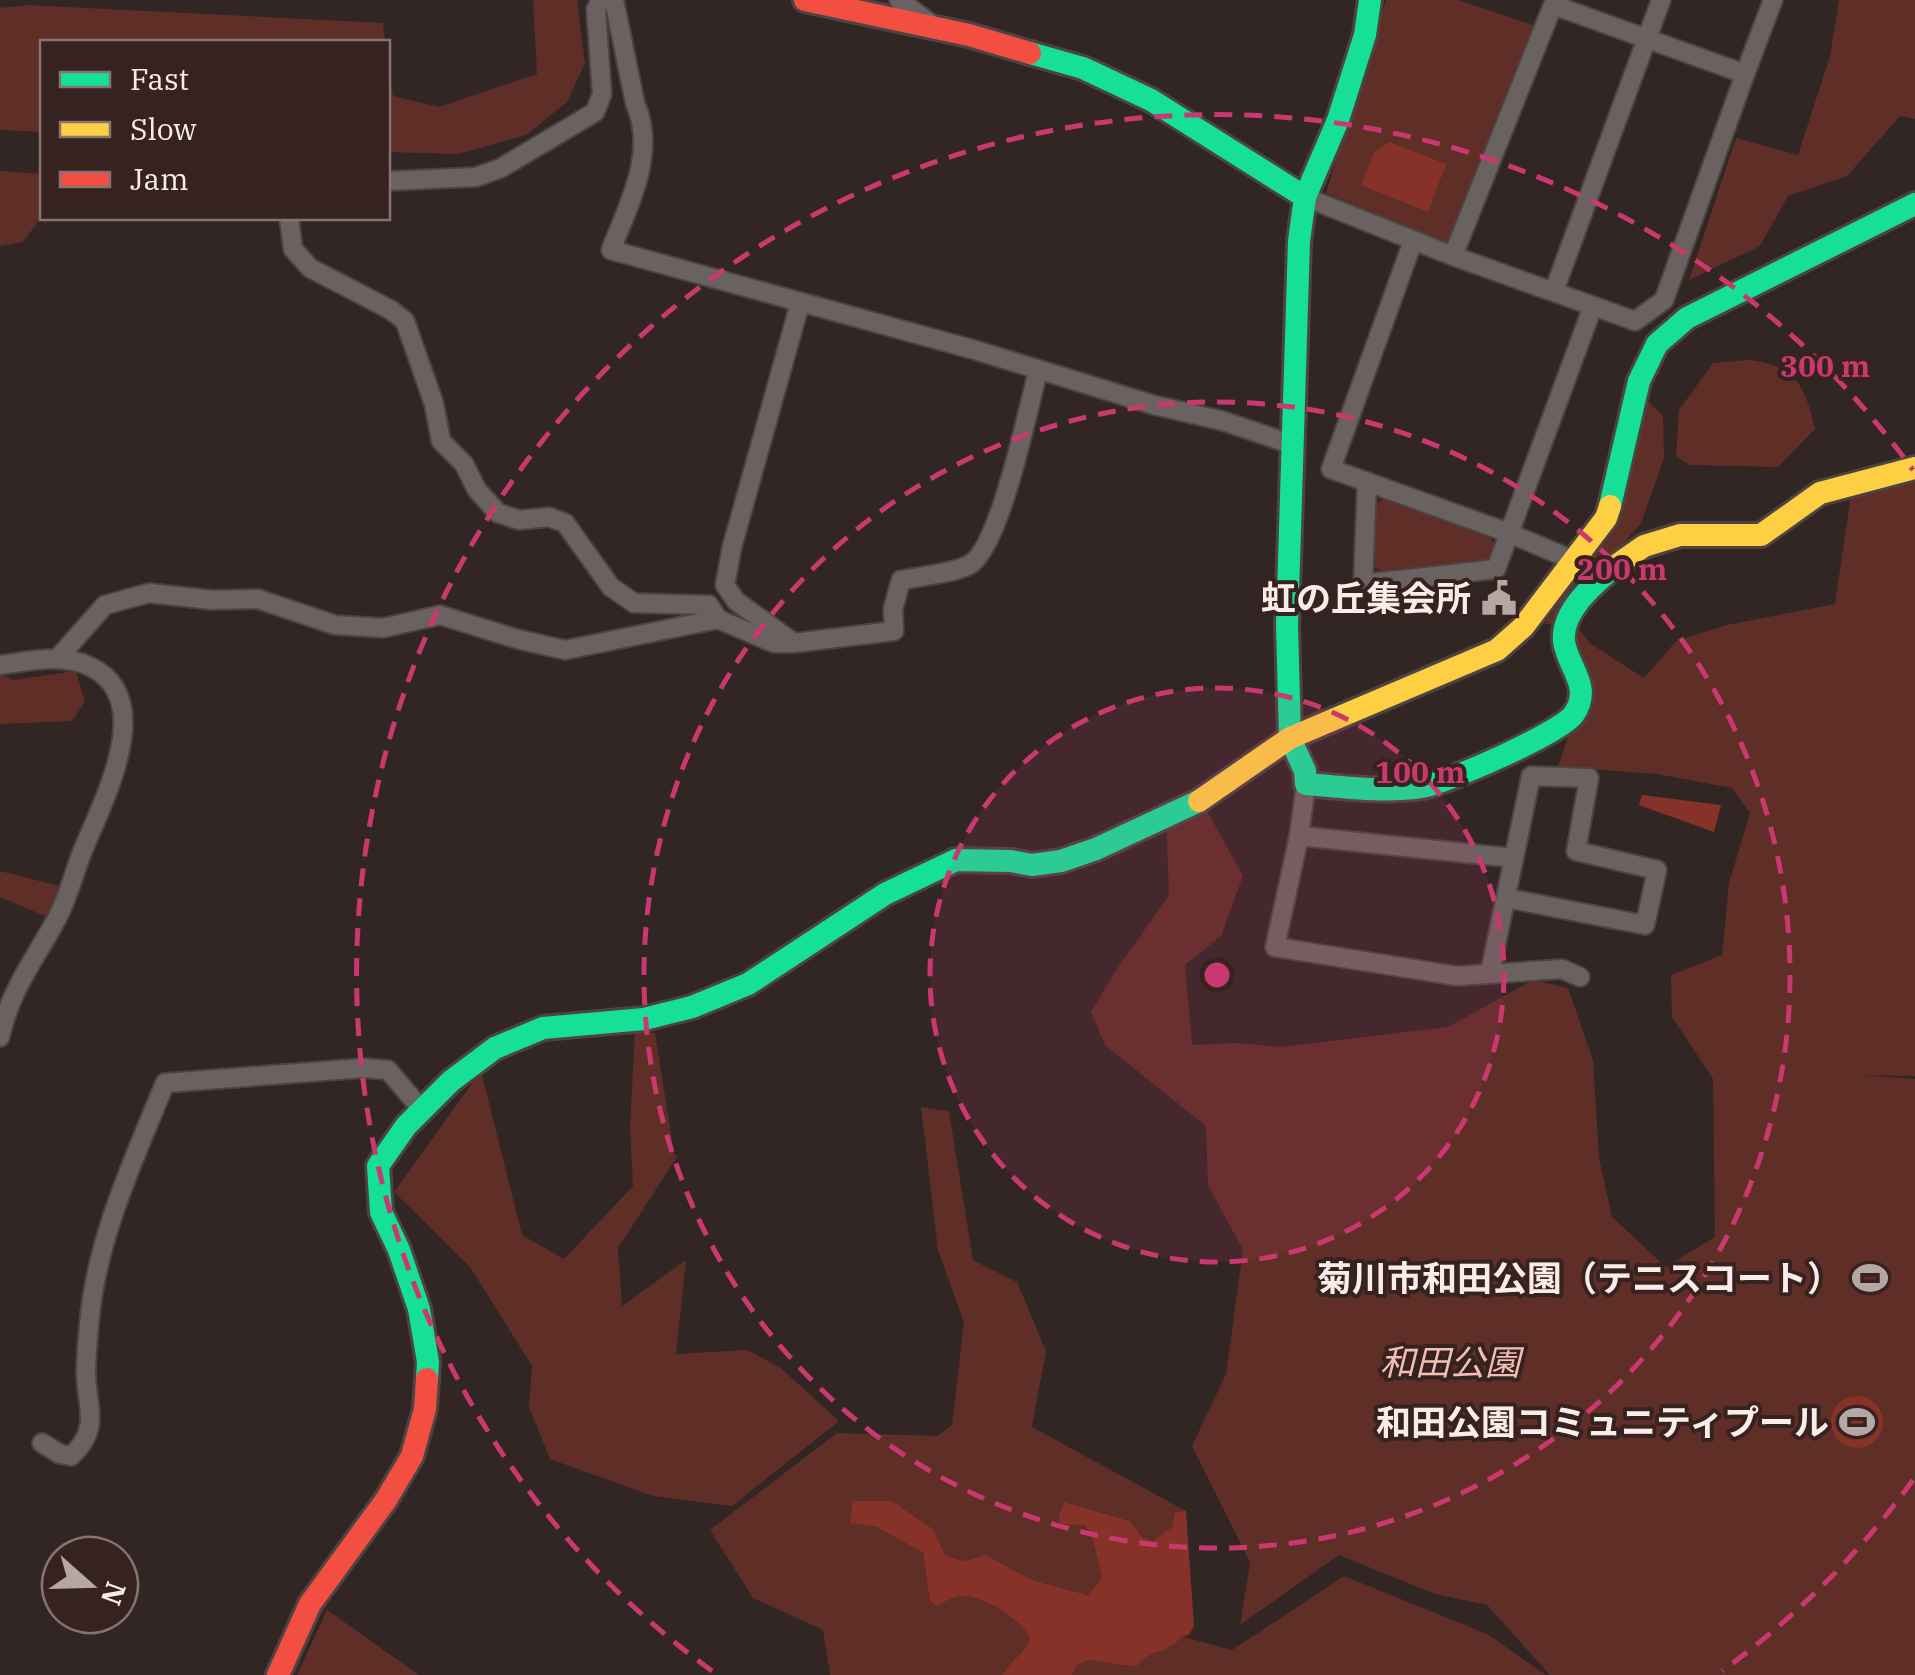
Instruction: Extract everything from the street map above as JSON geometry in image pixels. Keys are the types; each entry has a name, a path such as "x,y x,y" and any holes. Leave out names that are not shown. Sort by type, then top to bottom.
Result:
{"street":[{"path":"390,181 476,177 501,168 594,112 602,94 596,10 601,0"},
{"path":"614,0 641,117 643,161 611,250 975,350 1291,444"},
{"path":"805,0 998,42 1083,68 1132,90 1306,197 1413,241 1635,321 1664,300 1773,0"},
{"path":"898,0 939,30"},
{"path":"1370,0 1365,35 1338,120 1306,197 1299,241 1288,625 1290,738 1306,784 1276,947 1457,976 1562,970 1580,976"},
{"path":"1554,291 1661,0"},
{"path":"1453,256 1553,5 1745,74"},
{"path":"278,1675 310,1604 386,1500 412,1456 425,1409 428,1362 418,1309 399,1250 381,1212 378,1166 406,1126 451,1082 495,1048 543,1028 644,1019 692,1007 748,984 885,894 956,860 1011,861 1032,866 1061,862 1096,849 1201,800 1290,738 1496,650 1523,627 1606,518 1618,482 1639,381 1656,344 1687,318 1915,204"},
{"path":"289,220 293,250 310,268 390,310 405,322 434,404 441,441 464,464 477,490 498,513 518,520 548,517 565,523 612,587 634,603 709,605 718,619 774,643 894,631 893,609 901,580 970,564 987,548 1000,514 1038,371"},
{"path":"1413,241 1331,468 1575,560"},
{"path":"794,643 736,601 725,585 732,547 800,303"},
{"path":"1367,482 1362,584 1496,568 1593,306"},
{"path":"1306,784 1423,787 1542,738 1574,714 1582,685 1564,641 1568,620 1588,588 1619,563 1644,546 1680,535 1761,534 1820,494 1915,468"},
{"path":"58,658 105,605 149,593 212,600 258,599 335,624 383,628 440,615 566,650 718,619"},
{"path":"0,664 58,658 92,668 112,685 124,718 121,757 58,918 28,964 5,1014 0,1037"},
{"path":"1490,973 1530,776 1590,778 1576,851 1657,870 1645,926 1506,898"},
{"path":"1299,836 1514,858"},
{"path":"42,1443 71,1456 86,1443 91,1426 86,1372 99,1263 115,1206 165,1083 364,1068 388,1070 422,1110"}],"green space":[{"path":"533,0 577,0 585,63 567,102 526,135 458,154 390,152 390,74 393,96 439,107 537,74"},
{"path":"1386,0 1458,0 1536,26 1451,245 1326,193"},
{"path":"1839,0 1915,0 1915,119 1900,116 1847,176 1788,196 1760,246 1689,280 1736,138 1798,155 1830,56"},
{"path":"27,5 383,23 385,40 40,40 40,132 0,130 0,8"},
{"path":"0,171 40,174 40,219 23,242 0,246"},
{"path":"1749,360 1778,367 1796,380 1815,429 1778,467 1689,465 1676,456 1679,410 1713,363"},
{"path":"1645,398 1663,416 1664,458 1641,523 1554,624 1544,624 1621,514"},
{"name":"和田公園","path":"1915,476 1915,1076 1860,1075 1915,1079 1915,1675 1550,1675 1487,1605 1435,1594 1339,1555 1240,1625 1250,1563 1192,1446 1226,1374 1243,1250 1208,1185 1206,1126 1105,1045 1091,1012 1169,895 1166,816 1201,800 1243,876 1221,936 1185,965 1192,1045 1238,1043 1281,1047 1448,1027 1533,980 1568,988 1593,1060 1599,1158 1612,1217 1666,1267 1715,1237 1713,1079 1672,1017 1671,975 1722,955 1729,883 1750,813 1732,788 1657,774 1558,767 1571,728 1572,621 1591,644 1644,678 1676,641 1727,625 1835,604 1851,494"},
{"path":"1385,497 1487,534 1496,545 1487,560 1384,572 1372,566 1374,506"},
{"path":"76,671 85,702 72,721 0,724 0,673 13,680"},
{"path":"0,871 67,888 45,916 0,897"},
{"path":"635,1031 655,1033 677,1157 618,1248 622,1306 686,1260 676,1354 748,1350 782,1369 839,1421 732,1506 653,1496 550,1459 529,1407 532,1366 470,1267 394,1192 481,1071 522,1235 564,1259 633,1186 630,1127"},
{"path":"921,1107 949,1111 973,1260 1017,1282 1046,1351 1032,1427 1186,1511 1175,1512 1172,1527 1154,1541 1142,1537 1130,1521 1064,1502 1092,1536 1102,1578 1089,1595 1032,1580 986,1555 963,1561 945,1555 934,1530 851,1523 877,1527 923,1553 930,1600 937,1606 960,1596 979,1599 1011,1616 1030,1639 1002,1675 830,1675 823,1630 753,1598 710,1530 837,1433 938,1436 952,1425 964,1323 938,1250"},
{"path":"1344,1576 1487,1634 1546,1675 1072,1675 1077,1665 1089,1660 1136,1667 1151,1650 1170,1647 1181,1636 1232,1650"},
{"path":"327,1610 419,1675 297,1675"}],"shaded area":[{"path":"1389,142 1446,164 1428,212 1361,185 1374,153"},
{"path":"1642,795 1721,805 1714,832 1639,805"},
{"name":"和田公園コミュニティプール","path":"1857,1396 1876,1403 1883,1422 1876,1441 1857,1448 1838,1441 1831,1422 1838,1403"},
{"path":"853,1501 892,1501 934,1530 945,1555 963,1561 986,1555 1032,1580 1088,1595 1102,1578 1092,1536 1084,1525 1060,1524 1064,1502 1130,1521 1142,1537 1153,1541 1172,1527 1175,1512 1186,1511 1194,1626 1189,1635 1148,1656 1136,1667 1089,1660 1077,1665 1072,1675 1002,1675 1030,1639 1026,1632 1011,1617 980,1600 961,1596 937,1606 930,1601 923,1553 877,1527 850,1523"}],"traffic: fast":[{"path":"1370,0 1365,35 1338,120 1305,197 1299,241 1287,625 1290,738 1305,771 1306,784 1379,789 1422,787 1502,756 1565,722 1574,714 1581,694 1566,650 1564,630 1580,599 1614,567"},
{"path":"1030,53 1083,68 1151,100 1305,197"},
{"path":"1610,506 1639,381 1657,344 1687,318 1915,204"},
{"path":"427,1379 419,1309 381,1212 378,1166 406,1126 451,1081 495,1048 543,1028 644,1019 692,1007 748,984 885,894 956,860 1032,865 1061,861 1199,801"}],"traffic: slow":[{"path":"1614,567 1644,546 1680,535 1761,535 1820,493 1915,468"},
{"path":"1199,801 1290,738 1497,650 1523,627 1606,518 1610,506"}],"traffic: jam":[{"path":"805,0 969,35 1030,53"},
{"path":"278,1675 310,1604 386,1500 412,1456 425,1409 427,1379"}],"place":[{"name":"虹の丘集会所","path":"1499,598"},
{"name":"菊川市和田公園（テニスコート）","path":"1870,1278"},
{"name":"和田公園コミュニティプール","path":"1857,1422"}]}
